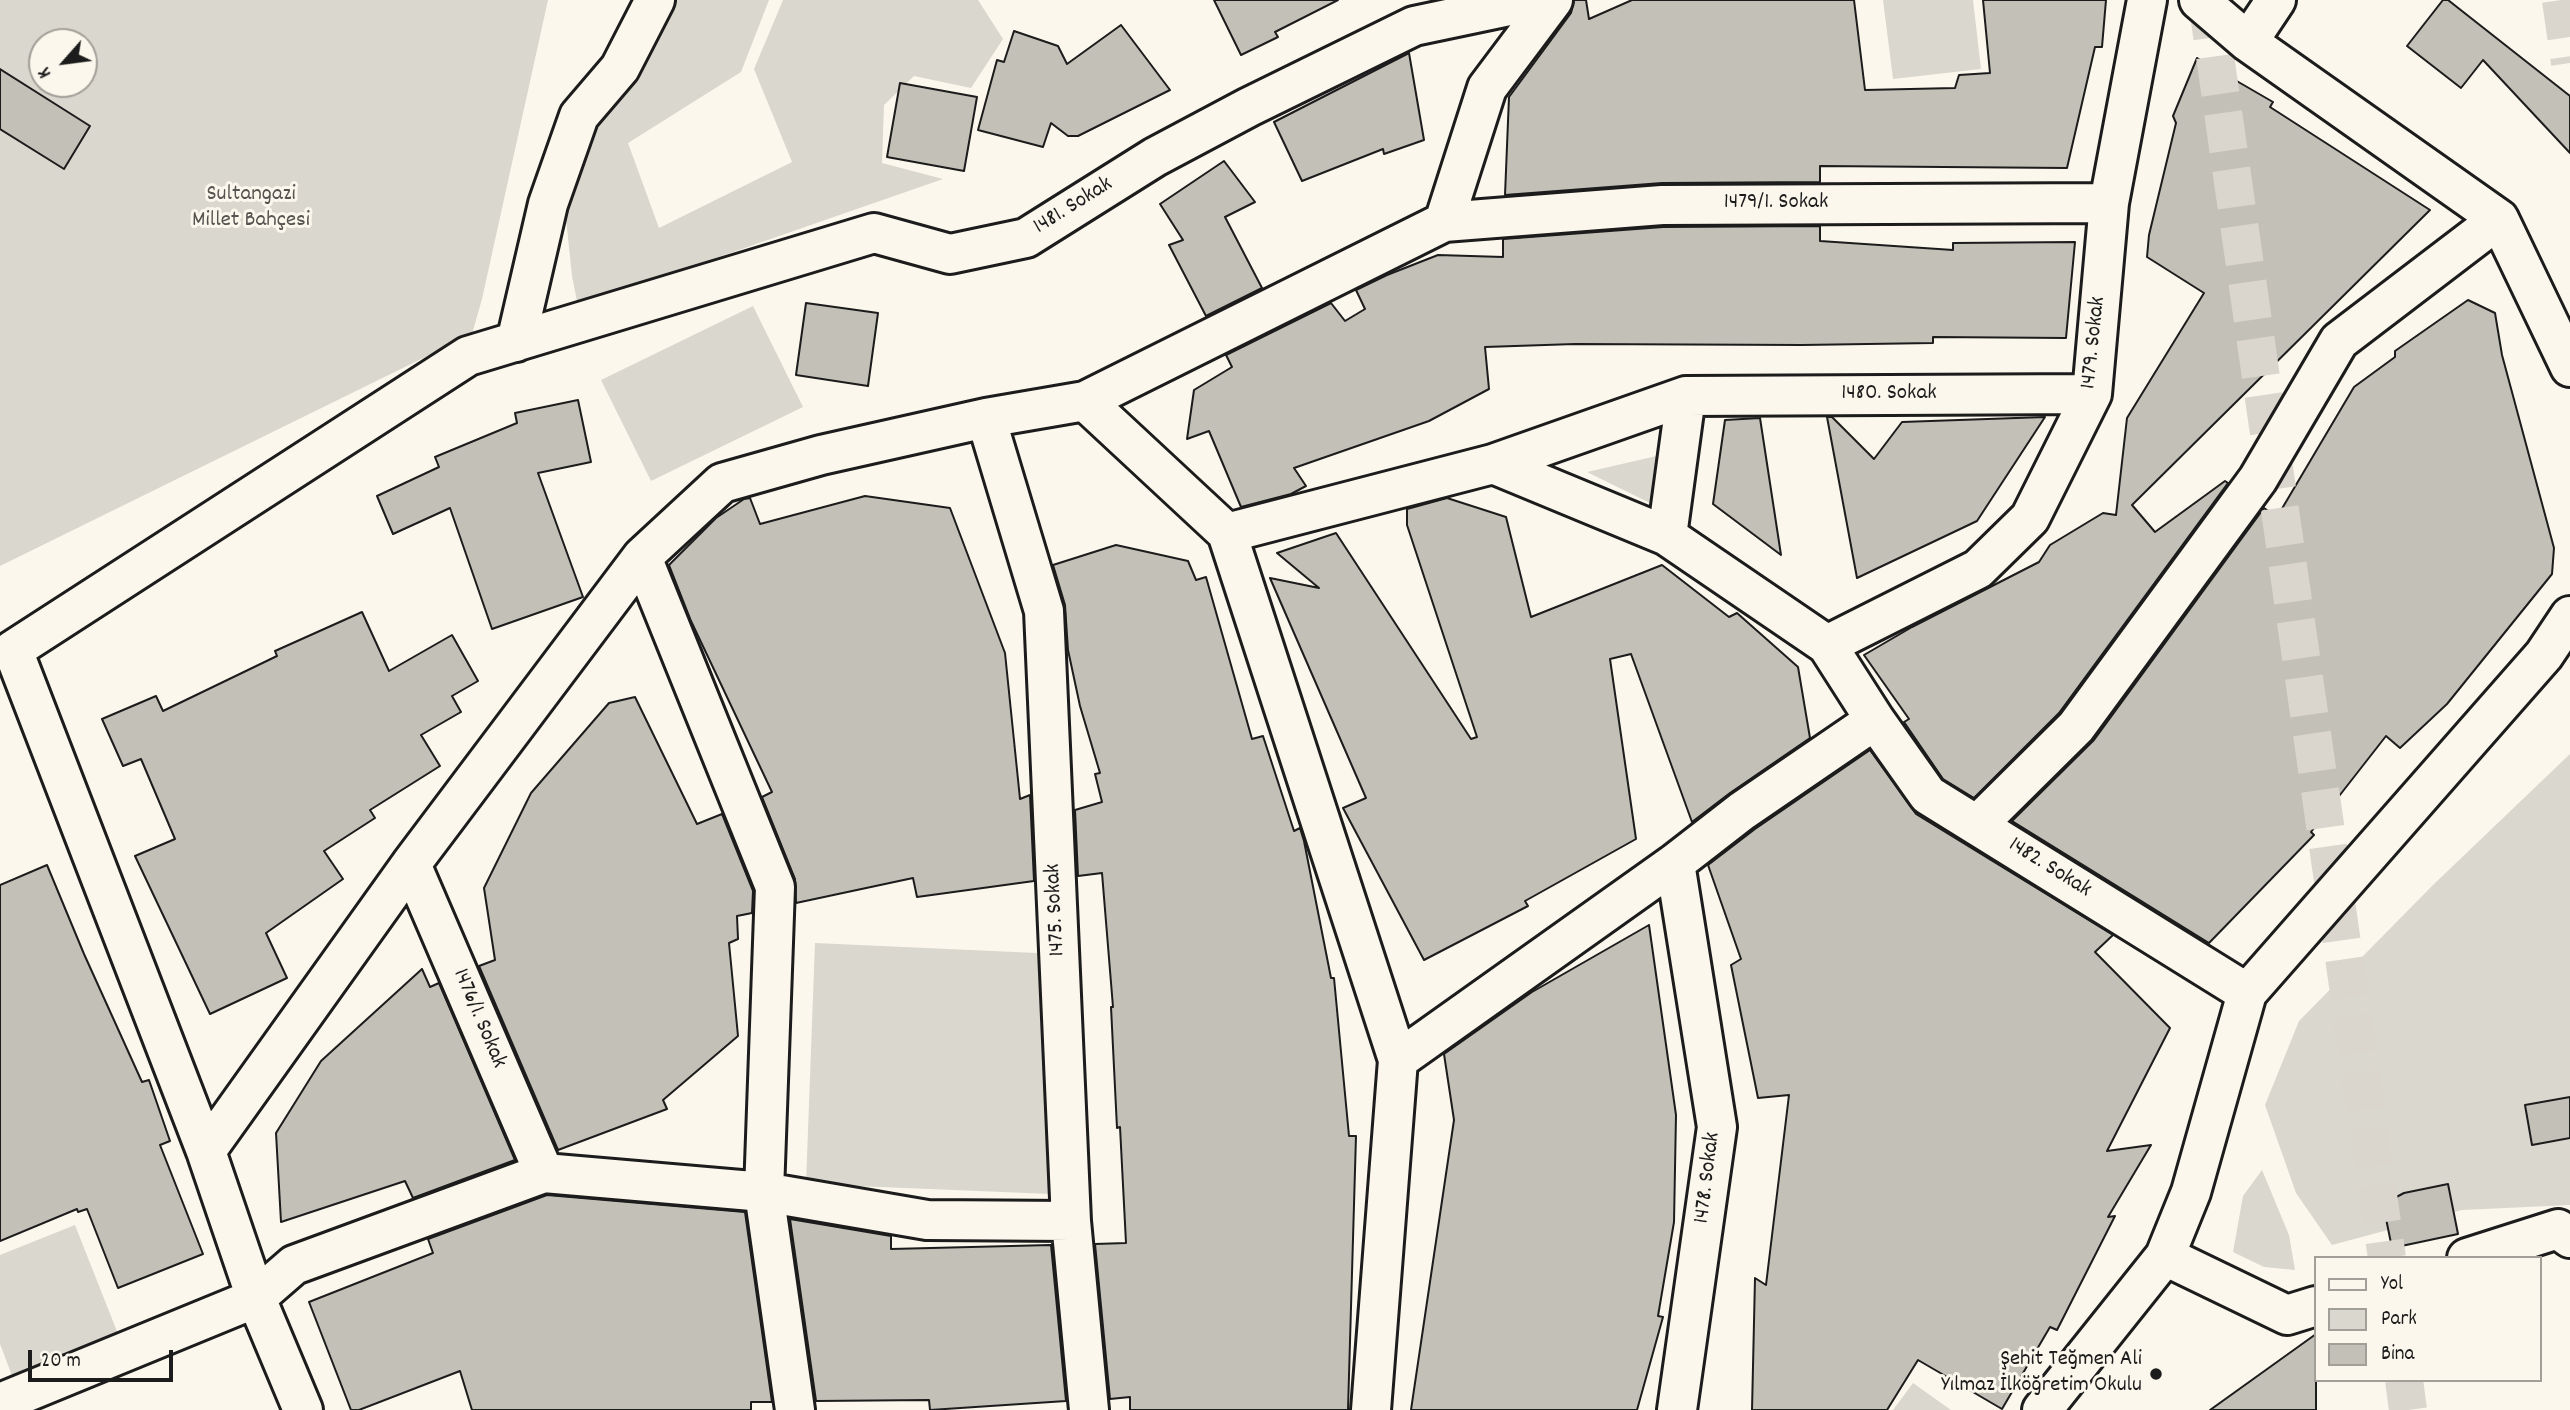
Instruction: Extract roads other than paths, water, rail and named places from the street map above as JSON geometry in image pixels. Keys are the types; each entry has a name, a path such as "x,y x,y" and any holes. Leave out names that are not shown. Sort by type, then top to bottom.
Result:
{"street":[{"path":"516,342 548,204 579,116 620,68 655,0"},
{"name":"1481. Sokak","path":"6,653 468,356 874,233 950,254 1026,238 1155,157 1413,26 1538,0"},
{"path":"206,1151 411,864 642,558 722,483 821,455 986,418 1085,401 1444,222 1487,88 1553,0"},
{"name":"1479. Sokak","path":"1827,645 1978,569 2029,518 2092,394 2109,203 2147,0"},
{"path":"2199,0 2248,42 2499,219 2570,367"},
{"path":"2248,42 2276,0"},
{"name":"1479/1. Sokak","path":"1444,222 1662,205 2109,203"},
{"path":"1978,824 2076,727 2258,479 2339,341 2499,219"},
{"name":"1480. Sokak","path":"1227,533 1493,464 1686,396 2092,394"},
{"path":"1667,536 1686,396"},
{"path":"1085,401 1227,533 1398,1060 1371,1410"},
{"name":"1475. Sokak","path":"986,418 1044,611 1072,1221 1089,1410"},
{"path":"1493,464 1667,536 1827,645"},
{"path":"642,558 775,887 764,1192 794,1410"},
{"path":"2042,1410 2165,1256 2191,1192 2247,993 2544,655 2570,615"},
{"name":"1482. Sokak","path":"1827,645 1928,795 2247,993"},
{"path":"6,653 206,1151 257,1298 303,1410"},
{"path":"1398,1060 1675,863 1742,811 1875,720"},
{"name":"1478. Sokak","path":"1675,863 1717,1127 1677,1410"},
{"name":"1476/1. Sokak","path":"411,864 544,1173"},
{"path":"0,1403 257,1298 294,1265 544,1173 764,1192 927,1220 1072,1221"},
{"path":"2473,1256 2558,1229 2570,1238"},
{"path":"2165,1256 2287,1315 2314,1307"}],"tunnel":[{"path":"2207,0 2387,1256"},
{"path":"2561,0 2570,63"},
{"path":"2404,1382 2408,1410"}],"place":[{"name":"Şehit Teğmen Ali Yılmaz İlköğretim Okulu","path":"2156,1374"}],"park label":[{"name":"Sultangazi Millet Bahçesi","path":"251,209"}]}
